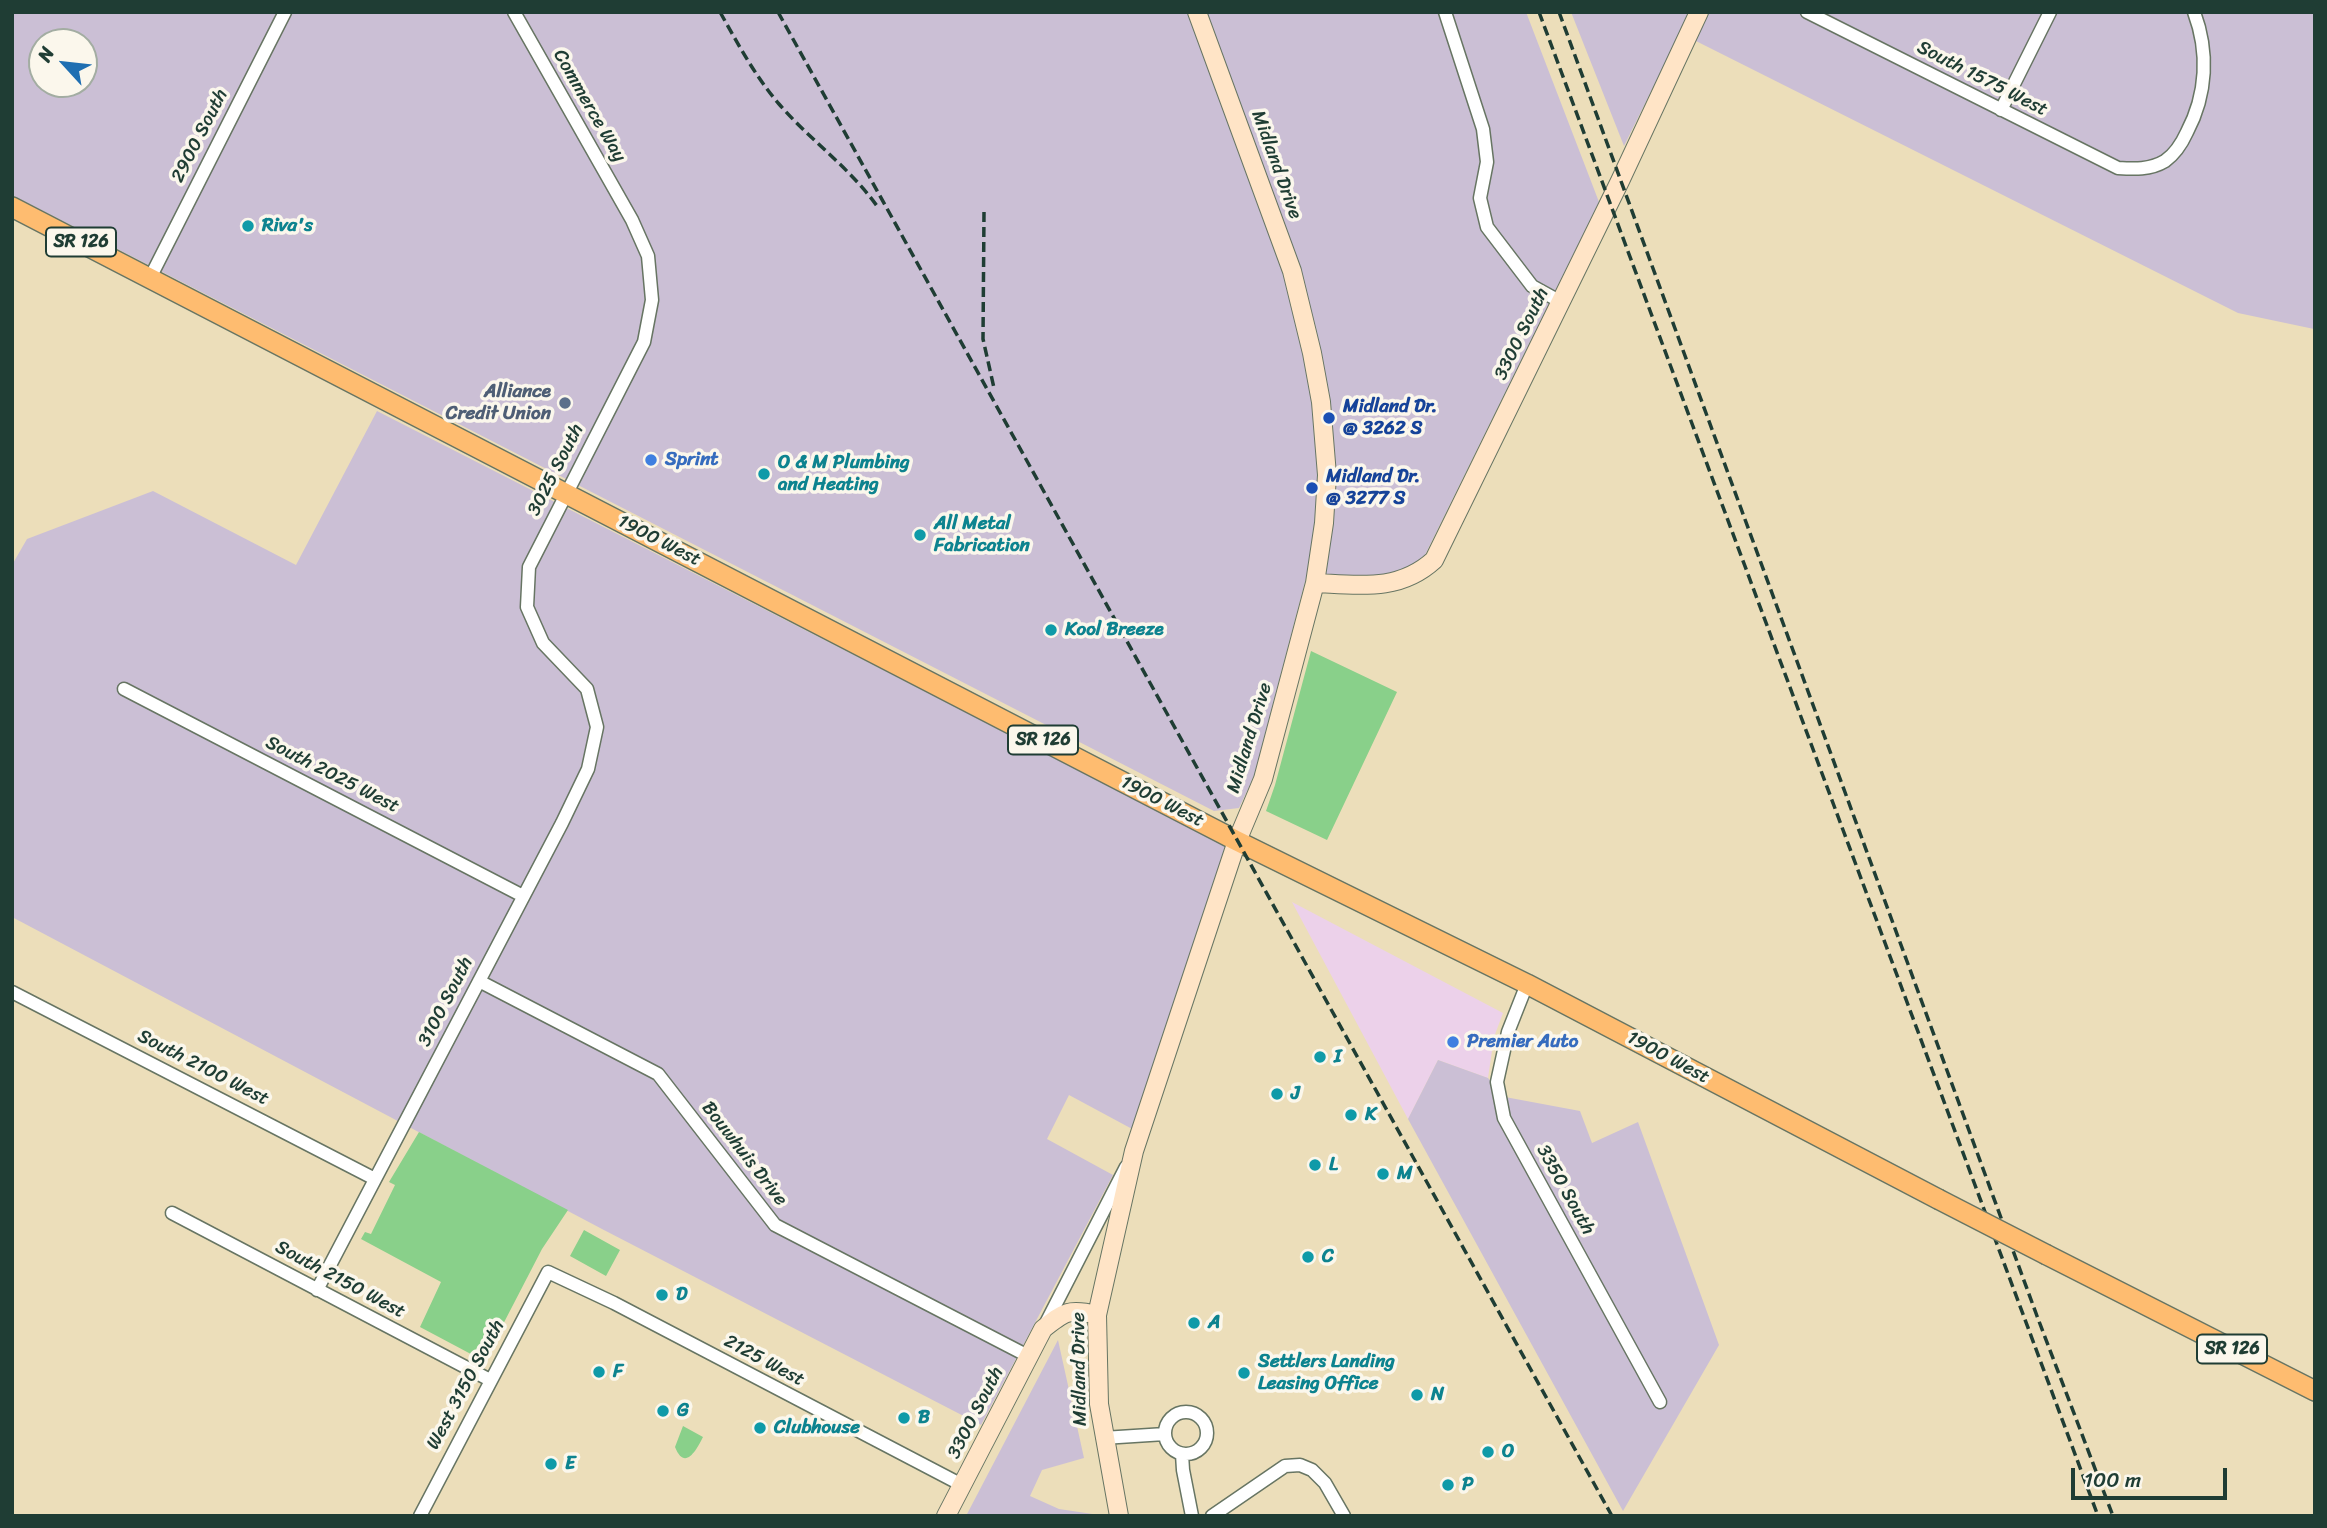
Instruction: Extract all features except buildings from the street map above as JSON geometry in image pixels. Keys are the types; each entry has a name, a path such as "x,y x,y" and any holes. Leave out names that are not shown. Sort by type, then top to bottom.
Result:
{"main road":[{"name":"1900 West","path":"12,207 1237,841 1527,984 1938,1199 2315,1391"}],"street":[{"name":"2900 South","path":"150,278 285,12"},
{"name":"Commerce Way","path":"514,12 632,220"},
{"name":"Midland Drive","path":"1119,1516 1099,1404 1097,1315 1134,1151 1237,841 1263,779 1315,583 1324,523 1327,475 1321,402 1292,271 1198,12"},
{"path":"1445,12 1483,129 1487,162 1480,198 1487,227 1532,286 1560,302"},
{"name":"3300 South","path":"1315,583 1368,585 1398,581 1419,573 1434,560 1699,12"},
{"name":"South 1575 West","path":"1807,12 2118,168 2144,169 2164,161 2179,147 2194,118 2203,89 2204,58 2201,32 2194,12"},
{"path":"2001,110 2049,12"},
{"name":"3025 South","path":"597,727 587,689 543,643 527,607 529,567 644,342 652,300 648,256 632,220"},
{"name":"South 2025 West","path":"124,688 523,896"},
{"name":"3100 South","path":"317,1290 588,769 597,727"},
{"name":"Bouwhuis Drive","path":"479,981 658,1074 775,1225 1028,1356"},
{"name":"3350 South","path":"1527,984 1508,1031 1497,1082 1504,1118 1660,1402"},
{"name":"South 2100 West","path":"12,992 375,1179"},
{"name":"3300 South","path":"946,1516 1134,1151"},
{"name":"South 2150 West","path":"172,1213 490,1380"},
{"name":"West 3150 South","path":"420,1516 548,1272"},
{"name":"2125 West","path":"548,1272 614,1303 962,1485"},
{"path":"1043,1329 1062,1313 1082,1311 1097,1315"},
{"path":"1181,1412 1190,1412 1202,1419 1208,1431 1204,1445 1195,1452 1182,1454 1171,1448 1165,1434 1169,1421 1181,1412"},
{"path":"1103,1438 1165,1434"},
{"path":"1182,1454 1192,1516"},
{"path":"1212,1516 1285,1466 1300,1465 1312,1470 1325,1483 1343,1516"}],"shaded area":[{"path":"12,12 1526,12 1599,202 1425,555 1401,573 1365,578 1306,578 1254,776 1239,808 1214,811 12,195"},
{"path":"1571,12 2315,12 2314,329 2238,313 1680,33 1624,146"},
{"path":"377,411 1227,846 1134,1130 1069,1095 1047,1139 1113,1175 981,1425 602,1229 12,917 12,565 27,539 153,491 296,565"},
{"path":"1292,902 1503,1013 1494,1037 1488,1078 1438,1060 1408,1119"},
{"path":"1438,1060 1488,1078 1505,1097 1580,1111 1592,1143 1638,1122 1719,1345 1623,1511 1408,1119"},
{"path":"1058,1340 1084,1458 1042,1470 1030,1496 1059,1509 1106,1516 966,1516"}],"green space":[{"path":"1311,651 1397,692 1327,840 1266,811"},
{"path":"419,1132 568,1210 542,1249 484,1361 420,1327 441,1282 361,1239 365,1232 371,1234 395,1185 389,1182"},
{"path":"584,1230 620,1250 606,1276 570,1256"},
{"path":"683,1426 703,1437 687,1458 683,1458 675,1447"}],"railway":[{"path":"720,12 747,60 770,93 877,206"},
{"path":"778,12 1612,1516"},
{"path":"1539,12 2098,1516"},
{"path":"1559,12 2037,1316 2113,1516"},
{"path":"984,212 983,339 994,388"}],"place":[{"name":"Riva's","path":"248,226"},
{"name":"Alliance Credit Union","path":"565,403"},
{"name":"Midland Dr. @ 3262 S","path":"1329,418"},
{"name":"Sprint","path":"651,460"},
{"name":"O & M Plumbing and Heating","path":"764,474"},
{"name":"Midland Dr. @ 3277 S","path":"1312,488"},
{"name":"All Metal Fabrication","path":"920,535"},
{"name":"Kool Breeze","path":"1051,630"},
{"name":"Premier Auto","path":"1453,1042"},
{"name":"I","path":"1320,1057"},
{"name":"J","path":"1277,1094"},
{"name":"K","path":"1351,1115"},
{"name":"L","path":"1315,1165"},
{"name":"M","path":"1383,1174"},
{"name":"C","path":"1308,1257"},
{"name":"D","path":"662,1295"},
{"name":"A","path":"1194,1323"},
{"name":"F","path":"599,1372"},
{"name":"Settlers Landing Leasing Office","path":"1244,1373"},
{"name":"N","path":"1417,1395"},
{"name":"G","path":"663,1411"},
{"name":"B","path":"904,1418"},
{"name":"Clubhouse","path":"760,1428"},
{"name":"O","path":"1488,1452"},
{"name":"E","path":"551,1464"},
{"name":"P","path":"1448,1485"}]}
